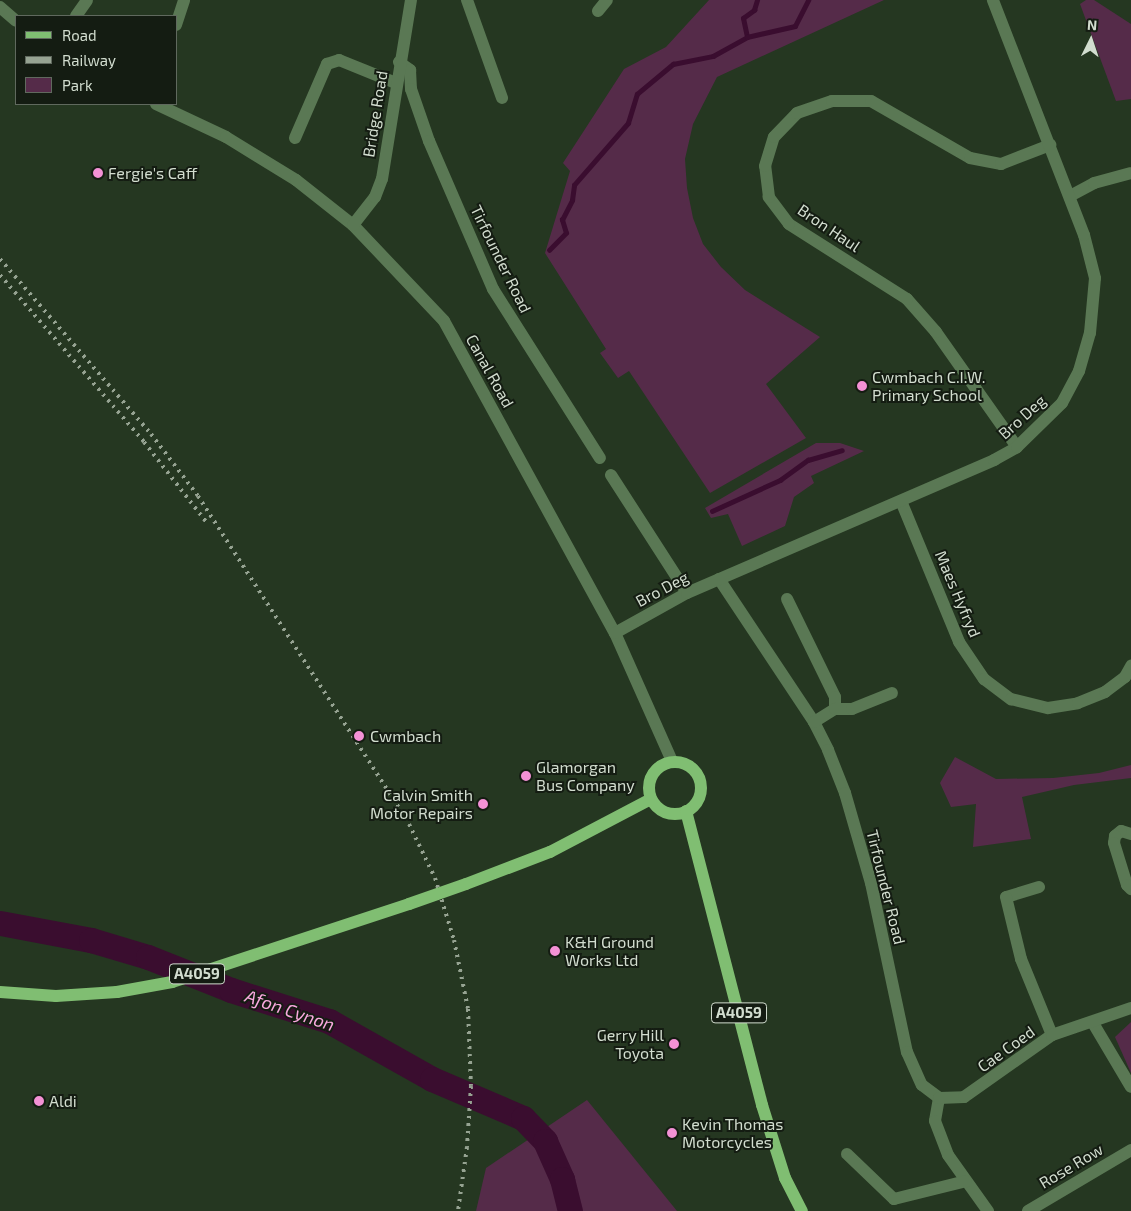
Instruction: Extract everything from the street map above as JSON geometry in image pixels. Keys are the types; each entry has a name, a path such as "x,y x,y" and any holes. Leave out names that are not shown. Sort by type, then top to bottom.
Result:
{"main road":[{"path":"672,762 688,764 702,784 698,800 686,812 670,813 651,799 649,783 652,775 672,762"},
{"name":"A4059","path":"0,992 56,996 117,992 172,982 409,904 550,852 651,799"},
{"name":"A4059","path":"686,812 762,1105 785,1178 802,1211"}],"street":[{"path":"77,15 87,0"},
{"path":"178,19 184,0"},
{"name":"Bridge Road","path":"353,225 375,197 382,179 399,62 411,0"},
{"path":"467,0 502,98"},
{"path":"598,11 607,0"},
{"name":"Bro Deg","path":"615,633 687,593 901,501 1017,447 1062,403 1079,371 1090,333 1095,278 1070,196 994,0"},
{"path":"0,7 15,20"},
{"path":"295,138 327,64 339,60 396,83"},
{"name":"Tirfounder Road","path":"399,62 410,70 411,89 429,141 493,289 600,458"},
{"name":"Bron Haul","path":"1017,447 936,332 907,299 789,224 769,197 765,166 774,137 797,112 832,101 871,101 970,158 1001,164 1050,145"},
{"name":"Canal Road","path":"158,105 226,137 296,180 353,225 444,321 615,633 672,762"},
{"path":"1070,196 1094,183 1131,173"},
{"path":"610,475 687,593"},
{"name":"Maes Hyfryd","path":"901,501 959,642 984,679 1011,699 1048,708 1078,703 1106,692 1125,677 1131,666"},
{"name":"Tirfounder Road","path":"719,579 814,722 845,793 871,883 907,1052 922,1085 939,1098"},
{"path":"787,599 835,697 835,709"},
{"path":"814,722 835,709 852,709 892,693"},
{"path":"1131,834 1121,831 1115,836 1114,843 1126,885 1131,889"},
{"path":"1039,887 1006,896 1021,959 1052,1035"},
{"name":"Cae Coed","path":"939,1098 964,1097 1052,1035 1093,1023 1131,1008"},
{"path":"1093,1023 1131,1087"},
{"path":"939,1098 936,1122 948,1156 988,1211"},
{"name":"Rose Row","path":"1028,1211 1131,1150"},
{"path":"847,1154 894,1199 966,1181"}],"green space":[{"path":"709,0 884,0 717,77 693,124 685,159 687,188 693,218 703,244 721,267 745,290 820,337 766,384 806,438 710,493 629,371 618,378 600,353 606,349 545,253 570,171 563,163 624,69 666,47"},
{"path":"1086,0 1094,0 1131,24 1131,99 1116,101 1080,4"},
{"path":"816,443 840,443 864,451 811,476 814,483 794,497 785,526 742,546 728,514 711,518 705,508"},
{"path":"955,757 996,779 1053,778 1099,773 1131,765 1131,778 1074,785 1022,797 1031,839 973,847 976,804 951,807 940,783"},
{"path":"1131,1022 1131,1073 1115,1037"},
{"path":"587,1100 677,1211 476,1211 486,1168"}],"waterway":[{"path":"747,37 743,18 754,10 757,0"},
{"path":"549,250 566,233 562,220 572,200 574,185 628,123 637,94 673,64 713,56 747,37 795,26 808,0"},
{"path":"712,511 780,480 808,460 842,450"},
{"name":"Afon Cynon","path":"0,923 91,940 148,957 231,990 329,1021 432,1079 523,1118 545,1141 562,1179 570,1211"}],"railway":[{"path":"0,259 151,434 198,496 409,824 435,878 454,940 468,1009 471,1086 467,1147 458,1211"},
{"path":"0,275 144,442 207,523"}],"place":[{"name":"Fergie's Caff","path":"98,173"},
{"name":"Cwmbach C.I.W. Primary School","path":"862,386"},
{"name":"Cwmbach","path":"359,736"},
{"name":"Glamorgan Bus Company","path":"526,776"},
{"name":"Calvin Smith Motor Repairs","path":"483,804"},
{"name":"K&H Ground Works Ltd","path":"555,951"},
{"name":"Gerry Hill Toyota","path":"674,1044"},
{"name":"Aldi","path":"39,1101"},
{"name":"Kevin Thomas Motorcycles","path":"672,1133"}]}
